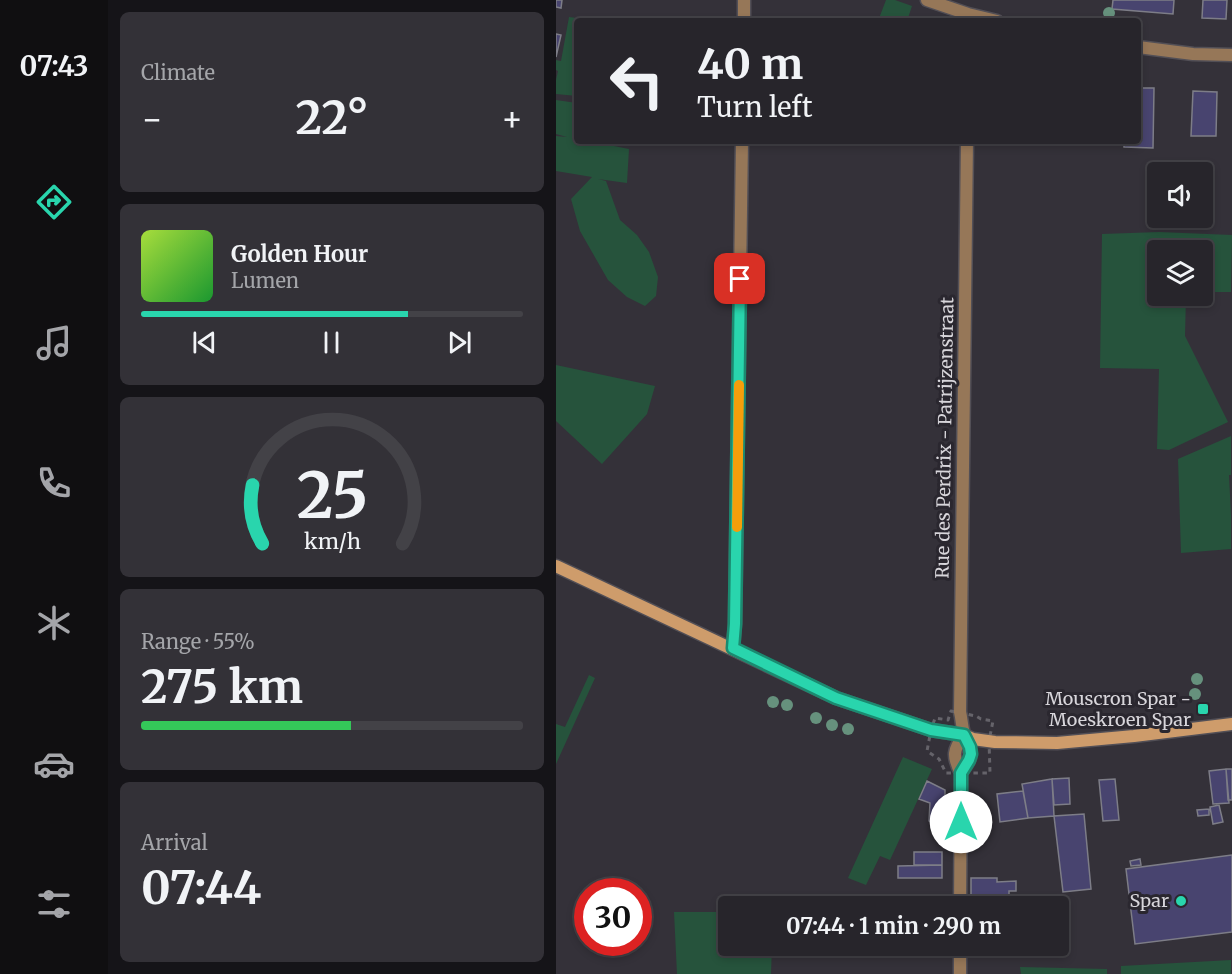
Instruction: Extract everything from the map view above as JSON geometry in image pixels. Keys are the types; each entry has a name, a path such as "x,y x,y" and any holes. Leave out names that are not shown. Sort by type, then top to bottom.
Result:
{"main road":[{"path":"556,566 836,698 931,730 994,742 1057,742 1134,736 1231,724"}],"street":[{"path":"744,0 744,18"},
{"path":"927,0 968,17"},
{"path":"1141,47 1193,54 1231,55"},
{"path":"733,648 742,144"},
{"name":"Rue des Perdrix - Patrijzenstraat","path":"964,735 960,705 967,144"},
{"path":"960,896 961,773 954,756 964,735"},
{"path":"960,956 960,974"}],"green space":[{"path":"886,0 895,0 912,6 908,18 879,18"},
{"path":"569,17 576,18 574,18 574,96 556,94 558,71 556,60 561,61"},
{"path":"556,100 574,103 574,144 617,144 614,146 629,149 627,183 598,179 606,181 620,220 637,235 649,252 658,277 656,296 645,306 627,297 608,280 580,231 571,199 592,177 556,171 556,136 567,137 556,134"},
{"path":"1159,232 1232,235 1231,292 1213,292 1213,240 1147,240 1147,306 1186,306 1185,336 1228,422 1169,450 1157,449 1159,369 1100,368 1102,234"},
{"path":"556,365 655,386 647,414 602,464 556,421"},
{"path":"1231,436 1231,475 1229,475 1231,549 1181,553 1178,459"},
{"path":"589,675 595,678 556,764 556,724 565,727"},
{"path":"903,757 932,769 890,860 880,856 866,885 848,878"},
{"path":"674,912 718,912 718,956 772,956 771,974 677,974"},
{"path":"1231,960 1231,974 1121,974 1121,966"},
{"path":"1020,967 1107,969 1107,974 1021,974"}],"building":[{"path":"556,0 562,0 561,8 556,7"},
{"path":"1113,0 1174,0 1173,14 1112,9"},
{"path":"1203,0 1227,0 1226,19 1202,18"},
{"path":"556,34 561,35 556,57"},
{"path":"1141,88 1154,88 1153,148 1124,147 1124,144 1141,144"},
{"path":"1193,91 1217,92 1216,136 1191,136"},
{"path":"1226,769 1229,803 1213,804 1209,771"},
{"path":"1226,769 1232,769 1232,800 1228,800"},
{"path":"1069,778 1070,804 1054,805 1052,779"},
{"path":"1052,779 1054,816 1028,818 1022,784"},
{"path":"1115,779 1119,820 1103,821 1099,780"},
{"path":"927,781 945,790 945,824 929,821 930,803 919,799"},
{"path":"1023,791 1028,818 1000,822 997,794"},
{"path":"1219,805 1223,822 1213,824 1210,807"},
{"path":"1209,809 1209,815 1198,816 1197,810"},
{"path":"1084,814 1091,889 1063,892 1054,816"},
{"path":"914,852 942,852 942,865 914,865"},
{"name":"Spar","path":"1232,855 1232,932 1135,944 1126,869"},
{"path":"1140,859 1141,865 1131,866 1130,861"},
{"path":"942,865 942,878 898,878 898,866"},
{"path":"971,878 997,878 997,882 1016,881 1016,891 1009,891 1009,896 971,896"}],"slow traffic":[{"path":"737,527 739,385"}],"place":[{"name":"Mouscron Spar - Moeskroen Spar","path":"1203,709"},
{"name":"Spar","path":"1181,901"}],"route":[{"path":"740,279 733,648 836,698 931,730 964,735 971,754 961,773 961,822"}]}
